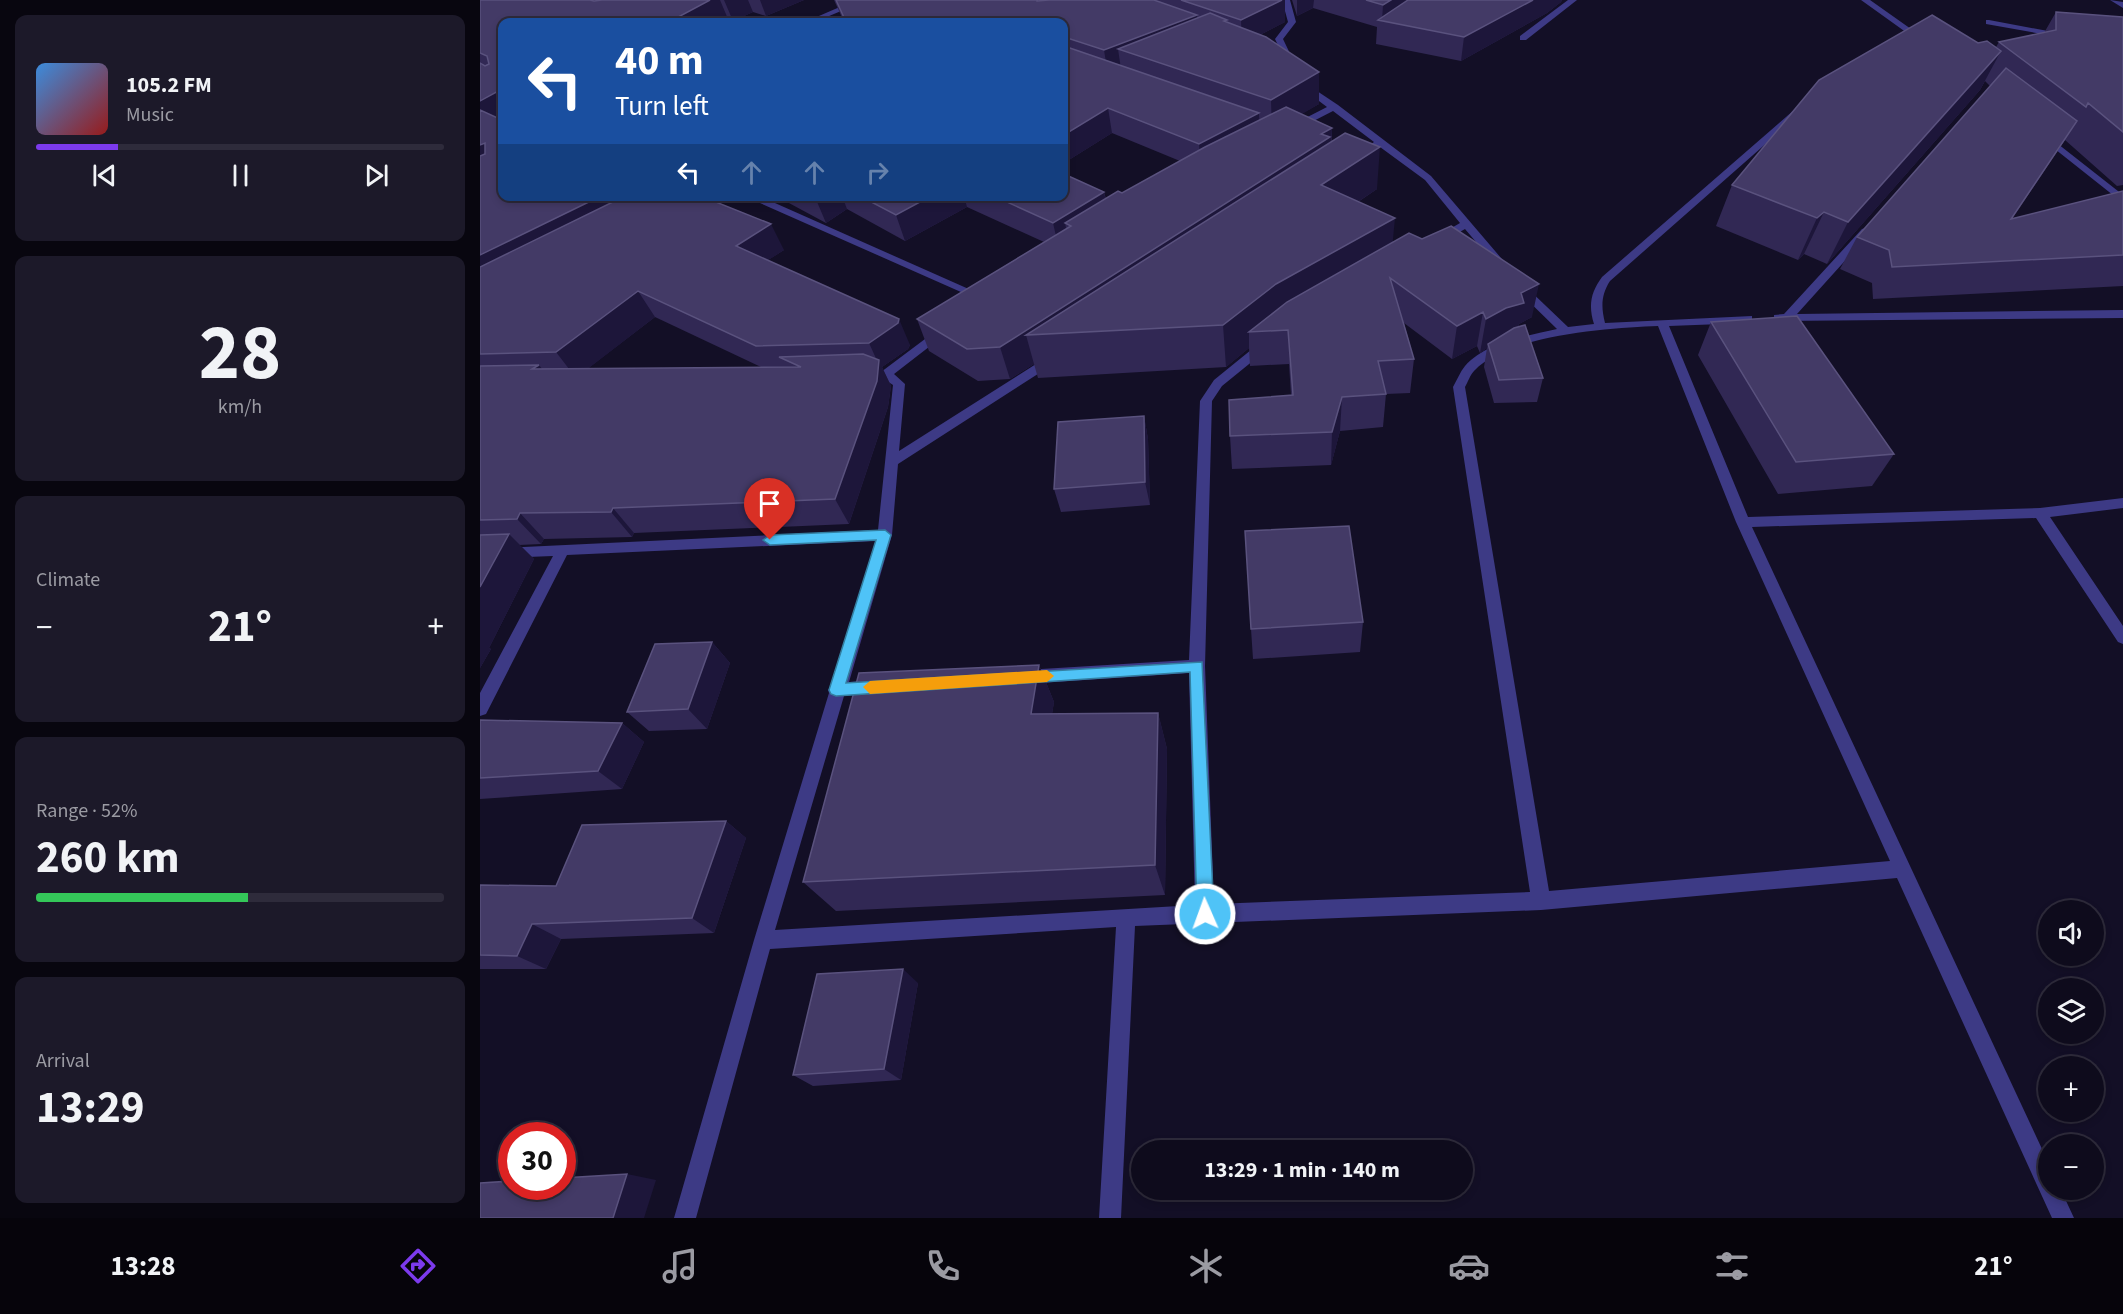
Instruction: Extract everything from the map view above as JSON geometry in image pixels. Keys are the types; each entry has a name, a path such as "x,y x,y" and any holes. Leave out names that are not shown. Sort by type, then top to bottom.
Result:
{"street":[{"path":"819,18 863,0"},
{"path":"1286,0 1292,22 1280,39 1291,60 1292,67 1285,73 1335,107 1428,178 1519,286 1564,330"},
{"path":"1522,38 1573,0"},
{"path":"1865,0 1933,49"},
{"path":"2114,0 2123,6"},
{"path":"1989,22 2079,39"},
{"path":"1905,41 1915,35"},
{"path":"1601,328 1595,311 1597,291 1606,279 1740,159 1807,105"},
{"path":"1284,133 1335,107"},
{"path":"2033,127 2123,200"},
{"path":"1351,161 1381,142"},
{"path":"760,201 988,300"},
{"path":"1788,317 1876,220"},
{"path":"1425,247 1466,224"},
{"path":"1541,901 1459,387 1470,367 1504,346 1564,330 1788,317 2123,314"},
{"path":"883,376 953,324"},
{"path":"1663,324 1743,522 2038,1165"},
{"path":"1205,914 1197,666 1206,401 1218,383 1275,337"},
{"path":"892,462 1061,354"},
{"path":"685,1218 762,940 836,690 885,535 899,384 891,377 852,375"},
{"path":"1743,522 2040,513 2123,503"},
{"path":"2040,513 2123,638"},
{"path":"480,554 885,535"},
{"path":"480,709 564,550"},
{"path":"1011,678 1197,666"},
{"path":"836,690 895,686"},
{"path":"762,940 1126,917 1541,901 1902,869"},
{"path":"1110,1218 1126,917"},
{"path":"2054,1200 2063,1218"}],"building":[{"path":"480,0 710,0 676,18 498,18 498,91 480,101 480,63 485,66 489,64 487,56 480,53"},
{"path":"836,0 1154,0 1197,15 1104,50 1068,38 1068,18 844,18"},
{"path":"1181,0 1282,0 1241,20"},
{"path":"1366,0 1391,0 1383,5"},
{"path":"1408,0 1533,0 1464,37 1378,20"},
{"path":"2056,12 2123,17 2123,132 2088,103 2086,107 1999,42 2056,30"},
{"path":"1210,13 1227,20 1224,21 1266,37 1319,72 1271,100 1118,49"},
{"path":"1932,15 1978,43 1987,41 2001,51 1848,222 1824,212 1817,218 1732,185 1819,80"},
{"path":"1068,47 1259,113 1199,144 1108,108 1068,133"},
{"path":"2006,68 2077,121 2011,219 2123,191 2123,255 1892,267 1889,250 1857,237"},
{"path":"1286,107 1332,128 1321,134 1330,137 1000,347 967,349 917,319 1071,226 1065,223 1118,191 1122,193 1205,147"},
{"path":"480,110 498,118 498,201 591,201 480,255 480,156 485,154 485,143 480,145"},
{"path":"1345,133 1380,147 1321,185 1395,218 1276,284 1223,325 1026,335"},
{"path":"1068,176 1104,192 1053,223 1005,201 1068,201"},
{"path":"615,201 714,201 771,224 736,246 899,319 898,323 869,343 756,346 638,291 556,352 480,354 480,267"},
{"path":"869,201 922,201 896,215"},
{"path":"1451,226 1539,284 1521,293 1524,303 1506,308 1486,319 1483,312 1457,326 1390,278 1414,359 1378,361 1386,394 1342,397 1332,432 1230,436 1229,400 1293,395 1288,330 1249,332 1287,302 1409,233 1422,239"},
{"path":"1797,316 1894,454 1796,462 1711,322"},
{"path":"1525,325 1543,378 1499,380 1488,344 1514,328"},
{"path":"863,354 879,360 877,381 835,499 613,508 611,512 520,513 517,519 480,520 480,366 539,365 532,369 801,367 779,357"},
{"path":"1144,416 1145,482 1054,489 1058,422"},
{"path":"1349,526 1363,622 1251,629 1245,531"},
{"path":"509,534 480,587 480,535"},
{"path":"712,642 688,709 627,712 655,644"},
{"path":"1039,665 1031,714 1158,713 1155,865 803,882 859,673"},
{"path":"480,720 622,723 598,771 480,778"},
{"path":"726,821 692,918 532,924 517,956 480,955 480,885 556,886 582,825"},
{"path":"903,969 884,1069 793,1075 817,974"},
{"path":"627,1174 613,1218 480,1218 480,1183 498,1182 498,1200 576,1200 576,1177"}],"slow traffic":[{"path":"870,687 1047,676"}],"route":[{"path":"770,540 885,535 836,690 1197,666 1205,914"}]}
